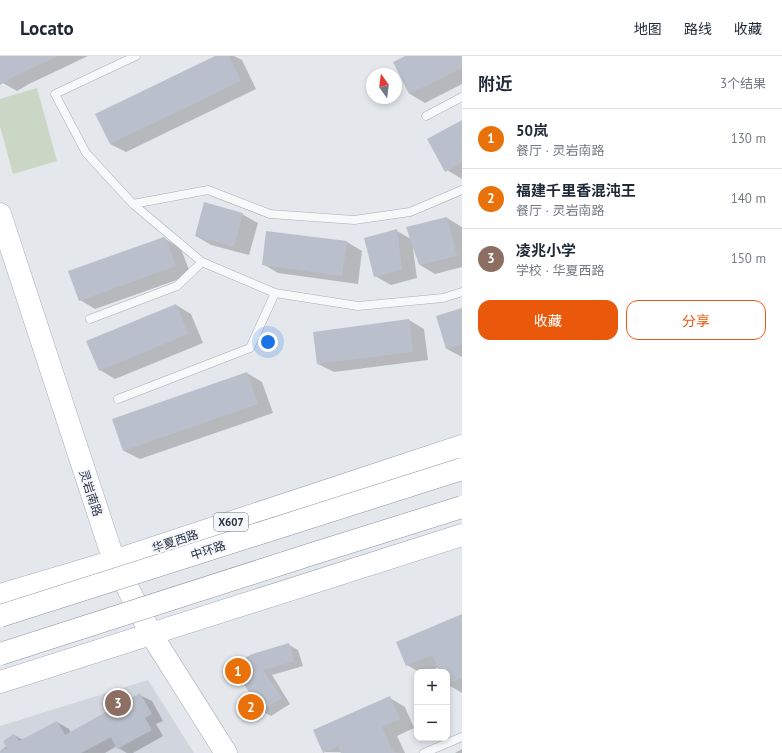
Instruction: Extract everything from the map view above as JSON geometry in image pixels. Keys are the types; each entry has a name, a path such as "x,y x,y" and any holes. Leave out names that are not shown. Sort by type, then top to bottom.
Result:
{"main road":[{"name":"灵岩南路","path":"0,214 114,561 151,634 226,753"},
{"name":"华夏西路","path":"0,595 114,561 462,446"},
{"name":"中环路","path":"0,616 462,469"},
{"path":"0,654 312,554 462,508"},
{"path":"0,682 462,534"}],"lane":[{"path":"136,56 55,94 86,154 133,204 202,262 275,293 358,306 443,298 462,292"},
{"path":"426,116 462,97"},
{"path":"133,204 208,190 270,214 354,220 410,212 462,190"},
{"path":"90,319 177,286 202,262"},
{"path":"118,399 250,348 275,293"},
{"path":"424,753 462,737"}],"shaded area":[{"path":"148,680 194,753 0,753 0,726"}],"green space":[{"path":"37,88 57,161 13,174 0,126 0,99"}],"building":[{"path":"0,56 58,56 15,76 0,85"},
{"path":"215,56 229,56 241,81 110,144 95,114"},
{"path":"405,56 462,56 462,68 409,94 402,80 402,68 396,68 393,62"},
{"path":"462,120 462,162 445,172 427,139"},
{"path":"204,202 243,213 234,247 195,236"},
{"path":"447,217 457,256 419,265 406,227"},
{"path":"397,229 402,270 374,277 364,238"},
{"path":"266,231 347,241 342,276 262,265"},
{"path":"164,237 176,266 79,301 68,271"},
{"path":"176,304 188,334 99,371 86,341"},
{"path":"462,308 462,344 446,349 436,316"},
{"path":"409,319 413,352 317,364 313,332"},
{"path":"247,372 258,404 123,451 112,419"},
{"path":"462,614 462,678 450,684 450,669 439,669 432,655 406,666 396,642"},
{"path":"289,643 294,661 263,670 282,698 261,711 240,678 238,667 243,659 252,654"},
{"path":"140,693 152,714 145,718 152,730 117,749 111,737 81,753 0,753 0,751 7,748 3,741 14,734 19,741 57,721 65,735"},
{"path":"390,696 400,719 382,727 394,753 341,753 338,746 323,753 313,730"}],"place":[{"name":"50岚","path":"238,671"},
{"name":"凌兆小学","path":"118,703"},
{"name":"福建千里香混沌王","path":"251,707"}]}
